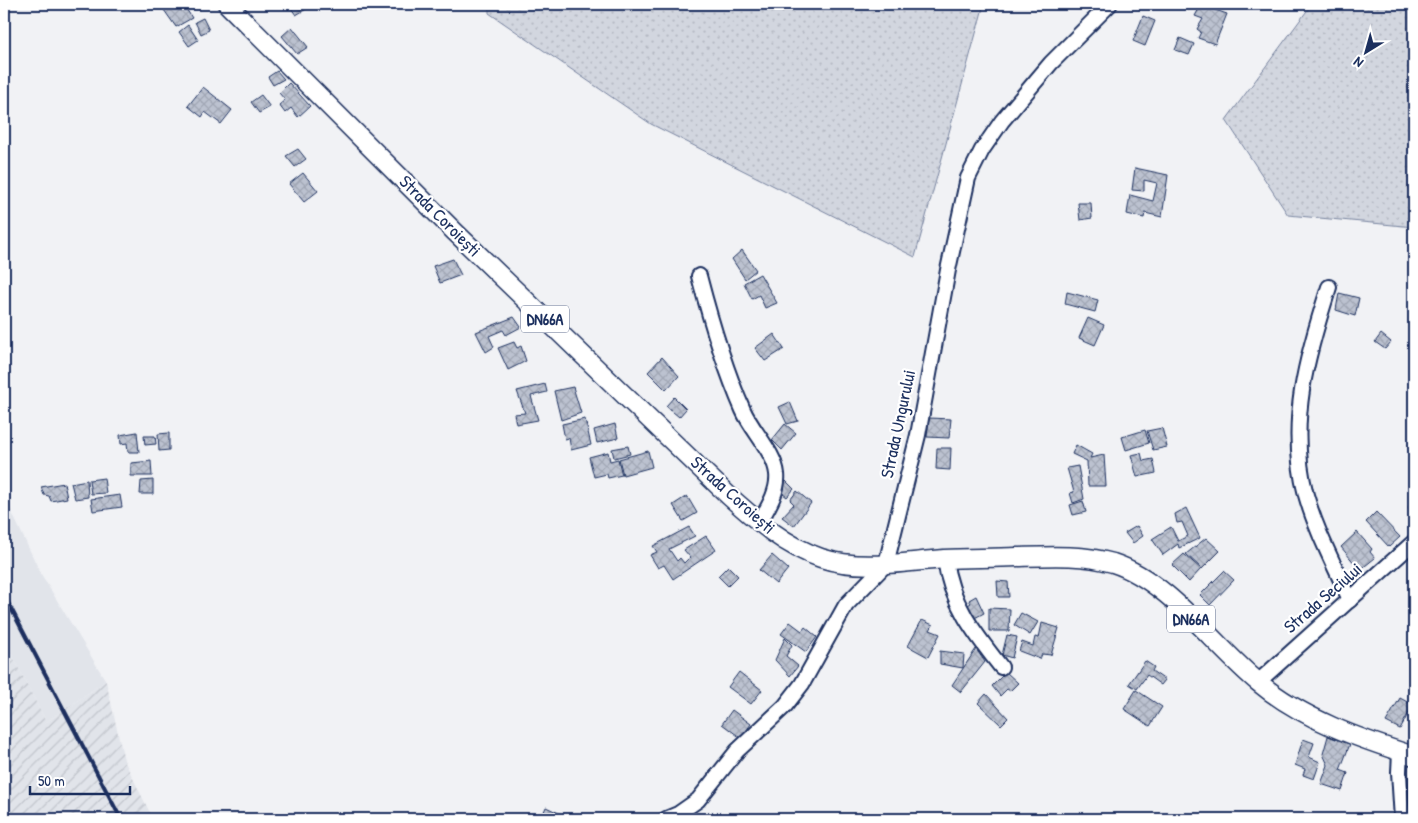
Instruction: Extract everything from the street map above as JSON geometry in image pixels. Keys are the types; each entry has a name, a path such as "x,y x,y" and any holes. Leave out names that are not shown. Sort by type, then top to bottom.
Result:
{"main road":[{"name":"Strada Coroiești","path":"227,4 462,238 759,523 787,542 823,559 860,564 1059,555 1093,558 1122,567 1145,580 1173,602 1258,682 1301,711 1407,754"}],"street":[{"name":"Strada Ungurului","path":"894,563 948,270 968,178 982,150 1002,121 1051,63 1110,4"},
{"path":"699,276 715,337 733,389 749,425 774,461 778,476 773,498 759,523"},
{"path":"1329,287 1308,353 1299,404 1299,451 1306,495 1350,600"},
{"name":"Strada Seciului","path":"1258,682 1414,542"},
{"path":"945,559 948,583 956,603 976,635 1001,667"},
{"path":"666,819 678,814 698,800 737,751 785,706 802,684 846,605 894,563"},
{"path":"1402,819 1399,772 1407,754"}],"shaded area":[{"path":"489,4 984,4 915,257 651,124 489,13"},
{"path":"1312,4 1414,4 1414,227 1288,215 1226,120"},
{"path":"4,496 41,574 106,681 46,722 4,639"},
{"path":"4,639 46,722 106,681 124,760 153,819 4,819"}],"building":[{"path":"154,4 165,4 158,9"},
{"path":"173,4 183,4 192,18 176,27 164,10"},
{"path":"288,4 315,4 296,15"},
{"path":"1176,4 1191,4 1189,10"},
{"path":"1201,5 1227,14 1215,44 1198,38 1201,32 1197,29 1203,19 1195,16"},
{"path":"1143,16 1155,21 1145,46 1133,41"},
{"path":"203,18 209,30 201,34 195,22"},
{"path":"188,25 198,40 189,46 179,32"},
{"path":"292,27 308,47 297,54 282,36"},
{"path":"1180,38 1194,44 1189,55 1175,50"},
{"path":"277,71 284,79 273,85 268,77"},
{"path":"289,83 310,106 298,117 291,108 285,113 279,105 285,100 279,93"},
{"path":"203,87 232,110 221,124 205,112 202,117 188,106"},
{"path":"261,95 270,107 259,113 251,102"},
{"path":"298,149 306,159 295,167 286,156"},
{"path":"1135,168 1168,175 1162,217 1145,213 1144,218 1127,214 1130,195 1153,201 1157,183 1144,180 1144,191 1132,190"},
{"path":"303,173 318,191 304,202 289,184"},
{"path":"1078,203 1091,203 1092,218 1080,220"},
{"path":"742,250 756,270 745,279 732,259"},
{"path":"453,259 461,275 440,283 433,266"},
{"path":"760,274 777,303 765,308 759,295 752,299 744,283"},
{"path":"1067,292 1098,300 1095,312 1065,304"},
{"path":"1339,293 1359,298 1355,316 1336,310"},
{"path":"514,317 521,327 506,335 503,330 489,336 494,347 486,352 476,332"},
{"path":"1088,318 1104,325 1095,345 1079,338"},
{"path":"774,334 784,349 765,361 755,348"},
{"path":"1381,334 1391,342 1385,349 1375,342"},
{"path":"514,342 517,348 521,346 526,361 508,370 498,348"},
{"path":"662,357 679,376 666,390 648,372"},
{"path":"545,384 547,392 531,396 538,420 516,424 514,414 525,413 517,391"},
{"path":"573,387 581,413 561,420 554,391"},
{"path":"674,397 686,409 679,417 666,406"},
{"path":"790,402 798,421 787,424 779,407"},
{"path":"929,418 951,419 949,438 927,437"},
{"path":"585,419 591,445 571,450 569,438 565,439 562,424"},
{"path":"615,424 618,438 597,443 594,430"},
{"path":"785,424 796,433 782,450 772,440"},
{"path":"1162,428 1167,447 1153,450 1147,431"},
{"path":"1145,430 1149,443 1126,450 1122,437"},
{"path":"137,432 139,452 128,452 127,443 121,444 120,435"},
{"path":"169,433 169,450 159,451 158,434"},
{"path":"144,436 155,436 156,444 145,445"},
{"path":"1076,445 1092,454 1090,458 1104,455 1106,486 1088,486 1087,461 1072,454"},
{"path":"628,446 630,454 614,458 612,449"},
{"path":"937,448 951,448 950,470 936,469"},
{"path":"648,451 652,467 623,475 619,459"},
{"path":"608,452 610,461 618,459 622,475 608,478 607,474 594,477 589,457"},
{"path":"1141,453 1143,461 1153,459 1156,473 1137,477 1131,455"},
{"path":"151,461 152,476 131,476 131,463"},
{"path":"1078,466 1084,499 1073,503 1070,493 1074,492 1067,468"},
{"path":"104,478 106,493 91,494 89,480"},
{"path":"87,480 88,497 75,499 71,483"},
{"path":"153,480 153,494 140,494 141,481"},
{"path":"786,481 794,489 787,497 779,491"},
{"path":"64,483 67,498 51,501 49,496 44,495 41,487"},
{"path":"797,491 811,503 794,526 782,517 794,504 790,500"},
{"path":"120,495 122,507 93,511 91,499"},
{"path":"687,496 697,513 683,521 673,505"},
{"path":"1083,501 1086,512 1073,515 1070,505"},
{"path":"1414,502 1414,515 1408,507"},
{"path":"1186,508 1200,538 1179,548 1178,544 1163,555 1152,539 1171,527 1178,541 1188,536 1182,522 1177,523 1175,514"},
{"path":"1376,512 1400,537 1389,547 1366,522"},
{"path":"1137,526 1143,536 1133,543 1125,533"},
{"path":"689,527 695,536 669,549 677,561 680,558 684,563 690,557 684,550 706,536 716,550 673,579 664,565 658,568 650,555 657,552 653,546"},
{"path":"1357,532 1372,549 1370,552 1375,558 1360,570 1341,547"},
{"path":"1206,538 1220,551 1202,569 1186,554"},
{"path":"1184,554 1201,569 1189,582 1172,565"},
{"path":"772,555 788,569 776,584 759,570"},
{"path":"728,566 738,576 728,586 718,576"},
{"path":"1224,571 1234,580 1210,605 1200,595"},
{"path":"997,581 1008,582 1009,597 998,597"},
{"path":"976,596 984,613 969,621 962,609 971,603 969,600"},
{"path":"989,608 1010,609 1009,631 989,631"},
{"path":"1021,613 1038,622 1030,635 1014,625"},
{"path":"922,620 933,625 930,630 940,634 928,657 908,646"},
{"path":"790,622 802,631 805,627 817,637 806,652 781,634"},
{"path":"1042,623 1059,628 1051,655 1042,654 1040,659 1019,651 1022,642 1033,646 1035,637 1039,638"},
{"path":"1007,635 1017,637 1012,658 1002,655"},
{"path":"785,638 792,645 786,656 798,666 790,676 775,660"},
{"path":"976,649 985,662 961,692 952,685"},
{"path":"940,651 964,654 963,668 940,664"},
{"path":"1145,661 1154,667 1152,671 1165,680 1161,685 1147,675 1137,689 1129,684"},
{"path":"739,672 762,690 751,704 728,687"},
{"path":"1006,672 1018,683 1010,691 1007,689 1000,696 992,686"},
{"path":"1136,690 1162,707 1150,726 1124,709"},
{"path":"986,694 1008,718 1001,725 978,703"},
{"path":"1400,698 1413,705 1400,729 1386,722"},
{"path":"732,710 751,724 741,738 722,724"},
{"path":"1328,736 1350,744 1340,770 1348,773 1342,791 1321,784 1328,765 1323,754"},
{"path":"1303,739 1314,743 1309,757 1320,762 1314,779 1303,775 1305,769 1295,765"},
{"path":"546,807 561,814 559,819 536,819 539,813 543,814"},
{"path":"565,815 577,819 563,819"}],"railway":[{"path":"4,595 121,819"}]}
